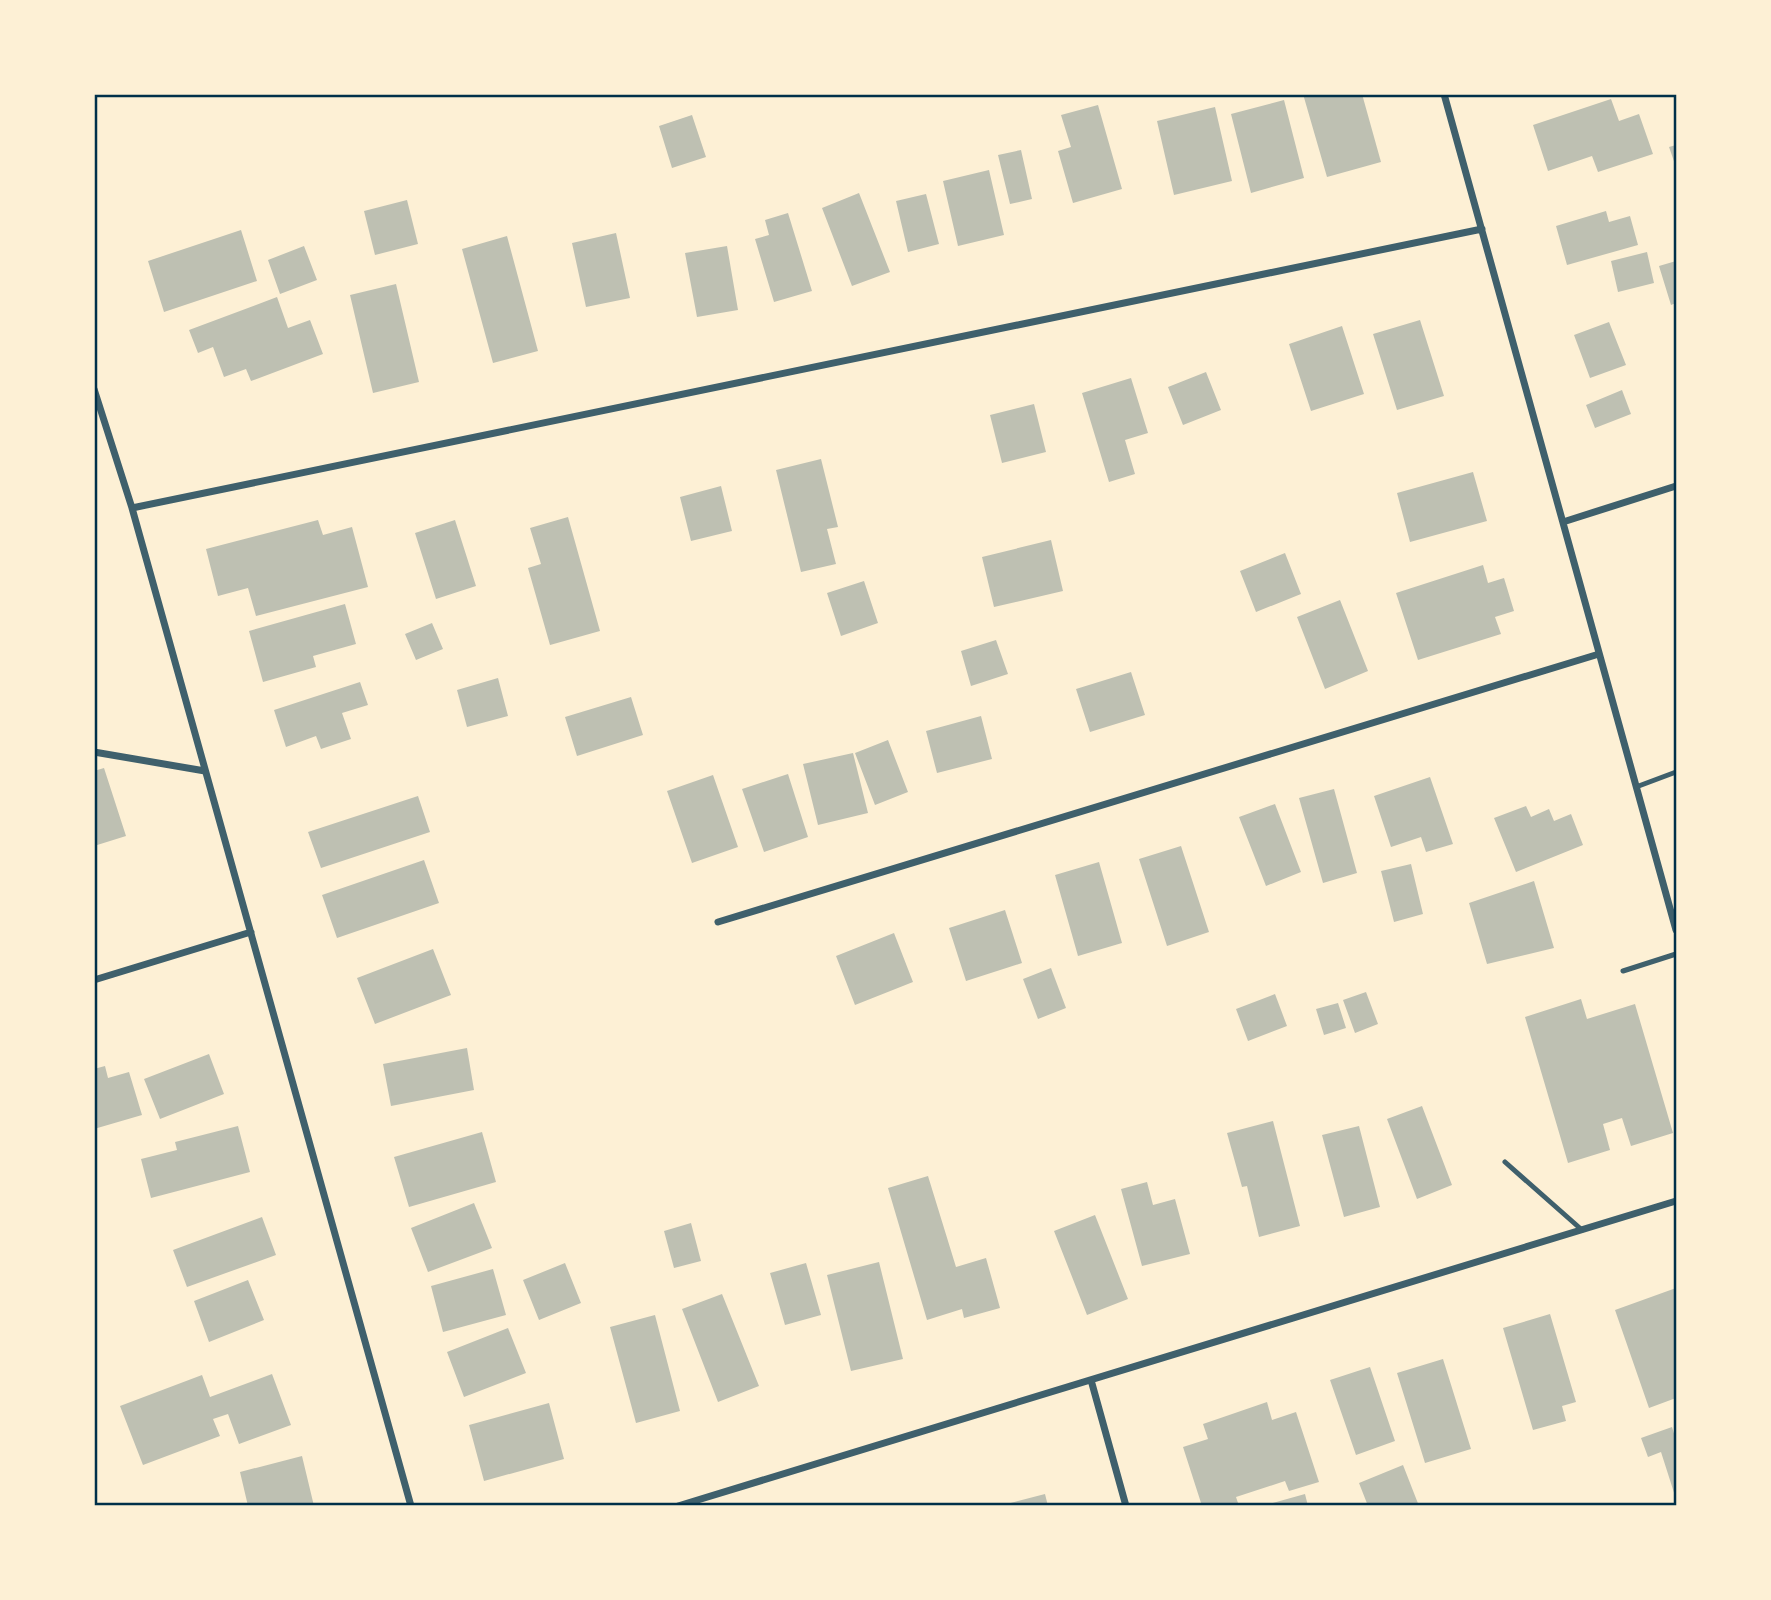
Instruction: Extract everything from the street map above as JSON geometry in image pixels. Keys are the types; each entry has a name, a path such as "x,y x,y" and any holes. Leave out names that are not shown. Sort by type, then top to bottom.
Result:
{"street":[{"path":"1444,94 1676,930"},
{"path":"132,509 1482,229"},
{"path":"94,389 132,509 411,1506"},
{"path":"1563,522 1676,486"},
{"path":"718,922 1599,654"},
{"path":"94,752 205,771"},
{"path":"94,980 251,932"},
{"path":"678,1506 1676,1201"},
{"path":"1091,1380 1126,1506"}],"lane":[{"path":"1636,787 1676,772"},
{"path":"1623,971 1676,954"},
{"path":"1505,1162 1582,1230"}],"building":[{"path":"1303,94 1362,94 1381,162 1327,177"},
{"path":"1611,99 1619,121 1639,114 1653,154 1598,172 1592,156 1548,171 1533,125"},
{"path":"1284,100 1304,178 1251,193 1231,114"},
{"path":"1098,105 1122,189 1073,203 1058,151 1071,147 1061,115"},
{"path":"1215,107 1232,181 1174,195 1157,121"},
{"path":"692,115 706,157 672,168 659,126"},
{"path":"1676,145 1676,167 1669,147"},
{"path":"1021,150 1032,199 1010,204 998,155"},
{"path":"989,170 1004,235 958,246 943,181"},
{"path":"859,193 890,272 852,286 822,208"},
{"path":"926,194 939,244 908,252 896,201"},
{"path":"407,200 418,244 375,255 364,211"},
{"path":"1606,211 1609,222 1630,216 1638,245 1567,265 1556,226"},
{"path":"788,213 812,291 774,302 755,239 769,235 765,220"},
{"path":"241,230 257,281 164,312 148,261"},
{"path":"616,233 630,298 586,307 572,243"},
{"path":"507,236 538,351 493,363 462,249"},
{"path":"304,246 317,280 280,294 268,260"},
{"path":"727,246 738,310 697,317 685,253"},
{"path":"1647,252 1654,283 1618,292 1611,261"},
{"path":"1676,261 1676,303 1671,305 1659,266"},
{"path":"396,284 419,382 373,393 350,295"},
{"path":"277,297 288,328 310,320 323,354 251,381 246,369 224,377 213,347 198,353 189,330"},
{"path":"1420,320 1444,396 1397,410 1373,334"},
{"path":"1609,322 1626,365 1590,378 1574,335"},
{"path":"1342,326 1364,394 1311,411 1289,344"},
{"path":"1206,372 1221,410 1183,425 1168,387"},
{"path":"1131,378 1148,433 1125,440 1135,474 1109,482 1082,393"},
{"path":"1622,390 1631,414 1595,428 1586,405"},
{"path":"1034,404 1046,452 1002,463 990,415"},
{"path":"821,459 838,527 827,529 836,564 801,572 776,470"},
{"path":"1473,472 1487,521 1410,542 1397,493"},
{"path":"721,486 732,531 691,541 680,497"},
{"path":"568,517 600,631 550,645 528,568 541,564 530,528"},
{"path":"318,520 323,535 352,527 368,587 256,616 248,588 218,596 206,549"},
{"path":"455,520 476,586 436,599 415,533"},
{"path":"1051,540 1063,591 994,607 982,557"},
{"path":"1285,553 1301,594 1256,612 1240,571"},
{"path":"1483,565 1488,583 1504,578 1514,611 1495,617 1501,634 1418,660 1396,593"},
{"path":"864,581 878,623 841,636 827,593"},
{"path":"1340,600 1368,671 1325,689 1297,617"},
{"path":"345,604 356,644 313,656 316,667 263,682 249,631"},
{"path":"432,623 443,649 416,660 405,634"},
{"path":"996,640 1008,674 971,686 961,651"},
{"path":"1131,672 1145,715 1090,732 1076,689"},
{"path":"498,678 508,716 467,727 457,690"},
{"path":"360,682 368,705 342,713 351,739 321,749 316,736 286,747 274,710"},
{"path":"631,697 643,735 577,756 565,717"},
{"path":"981,716 992,759 937,773 926,731"},
{"path":"888,740 908,792 875,805 855,753"},
{"path":"853,753 868,813 818,825 803,764"},
{"path":"104,768 126,836 94,846 94,771"},
{"path":"788,774 808,837 764,852 742,789"},
{"path":"713,775 738,847 692,863 667,791"},
{"path":"1430,777 1453,844 1426,852 1421,837 1391,847 1374,796"},
{"path":"1334,789 1357,873 1323,883 1299,798"},
{"path":"418,796 430,832 321,868 308,832"},
{"path":"1275,804 1301,872 1266,886 1239,817"},
{"path":"1526,806 1531,817 1549,809 1554,821 1571,814 1583,845 1516,872 1494,818"},
{"path":"1181,846 1209,932 1167,946 1139,859"},
{"path":"424,860 439,903 337,938 322,895"},
{"path":"1099,862 1122,943 1078,956 1055,875"},
{"path":"1411,864 1423,914 1394,922 1381,871"},
{"path":"1534,881 1554,948 1487,964 1469,903"},
{"path":"1005,910 1022,963 966,981 949,928"},
{"path":"894,933 913,982 855,1005 836,956"},
{"path":"433,949 451,995 375,1024 357,978"},
{"path":"1051,968 1066,1008 1038,1019 1023,979"},
{"path":"1366,992 1378,1024 1355,1033 1343,1000"},
{"path":"1275,994 1287,1026 1248,1041 1236,1009"},
{"path":"1581,999 1587,1019 1635,1004 1673,1133 1631,1146 1622,1118 1603,1124 1610,1150 1568,1163 1525,1017"},
{"path":"1338,1003 1346,1028 1324,1035 1316,1009"},
{"path":"467,1048 474,1090 391,1106 383,1064"},
{"path":"209,1054 224,1094 160,1119 144,1079"},
{"path":"105,1066 108,1078 129,1072 142,1115 94,1129 94,1069"},
{"path":"1422,1106 1452,1185 1417,1199 1387,1119"},
{"path":"1273,1121 1300,1226 1259,1237 1247,1186 1242,1187 1227,1133"},
{"path":"238,1126 250,1172 151,1198 141,1159 177,1150 175,1142"},
{"path":"1359,1126 1380,1207 1344,1217 1322,1135"},
{"path":"482,1132 496,1182 409,1207 394,1157"},
{"path":"928,1176 956,1267 986,1258 1000,1308 964,1318 962,1309 927,1320 888,1188"},
{"path":"1147,1182 1153,1205 1175,1199 1190,1254 1142,1266 1121,1189"},
{"path":"474,1203 492,1248 428,1272 411,1228"},
{"path":"1095,1215 1128,1299 1087,1315 1054,1231"},
{"path":"262,1217 276,1255 187,1287 173,1250"},
{"path":"691,1223 701,1261 674,1268 664,1231"},
{"path":"879,1262 903,1359 851,1371 827,1275"},
{"path":"565,1263 581,1303 539,1320 523,1280"},
{"path":"806,1263 821,1315 785,1325 770,1273"},
{"path":"493,1269 506,1315 443,1332 431,1286"},
{"path":"248,1280 264,1320 209,1342 194,1301"},
{"path":"1676,1288 1676,1398 1649,1408 1615,1310"},
{"path":"722,1294 759,1386 718,1402 682,1309"},
{"path":"1550,1314 1576,1402 1562,1406 1566,1421 1533,1430 1503,1328"},
{"path":"655,1315 680,1411 636,1423 610,1327"},
{"path":"508,1328 526,1373 464,1397 447,1352"},
{"path":"1443,1359 1471,1449 1425,1463 1397,1373"},
{"path":"1370,1367 1395,1441 1356,1455 1330,1380"},
{"path":"272,1374 291,1425 239,1444 228,1414 213,1419 220,1436 143,1465 120,1406 202,1375 210,1397"},
{"path":"1267,1402 1272,1420 1296,1412 1319,1482 1289,1491 1285,1481 1236,1497 1239,1506 1202,1506 1183,1447 1208,1439 1203,1424"},
{"path":"549,1403 564,1459 484,1481 469,1425"},
{"path":"1672,1427 1676,1440 1676,1499 1661,1452 1648,1457 1641,1438"},
{"path":"302,1456 314,1506 248,1506 240,1472"},
{"path":"1403,1465 1419,1506 1368,1506 1359,1483"},
{"path":"1045,1494 1048,1506 1003,1506 1003,1505"},
{"path":"1305,1494 1308,1506 1265,1506 1265,1505"}]}
